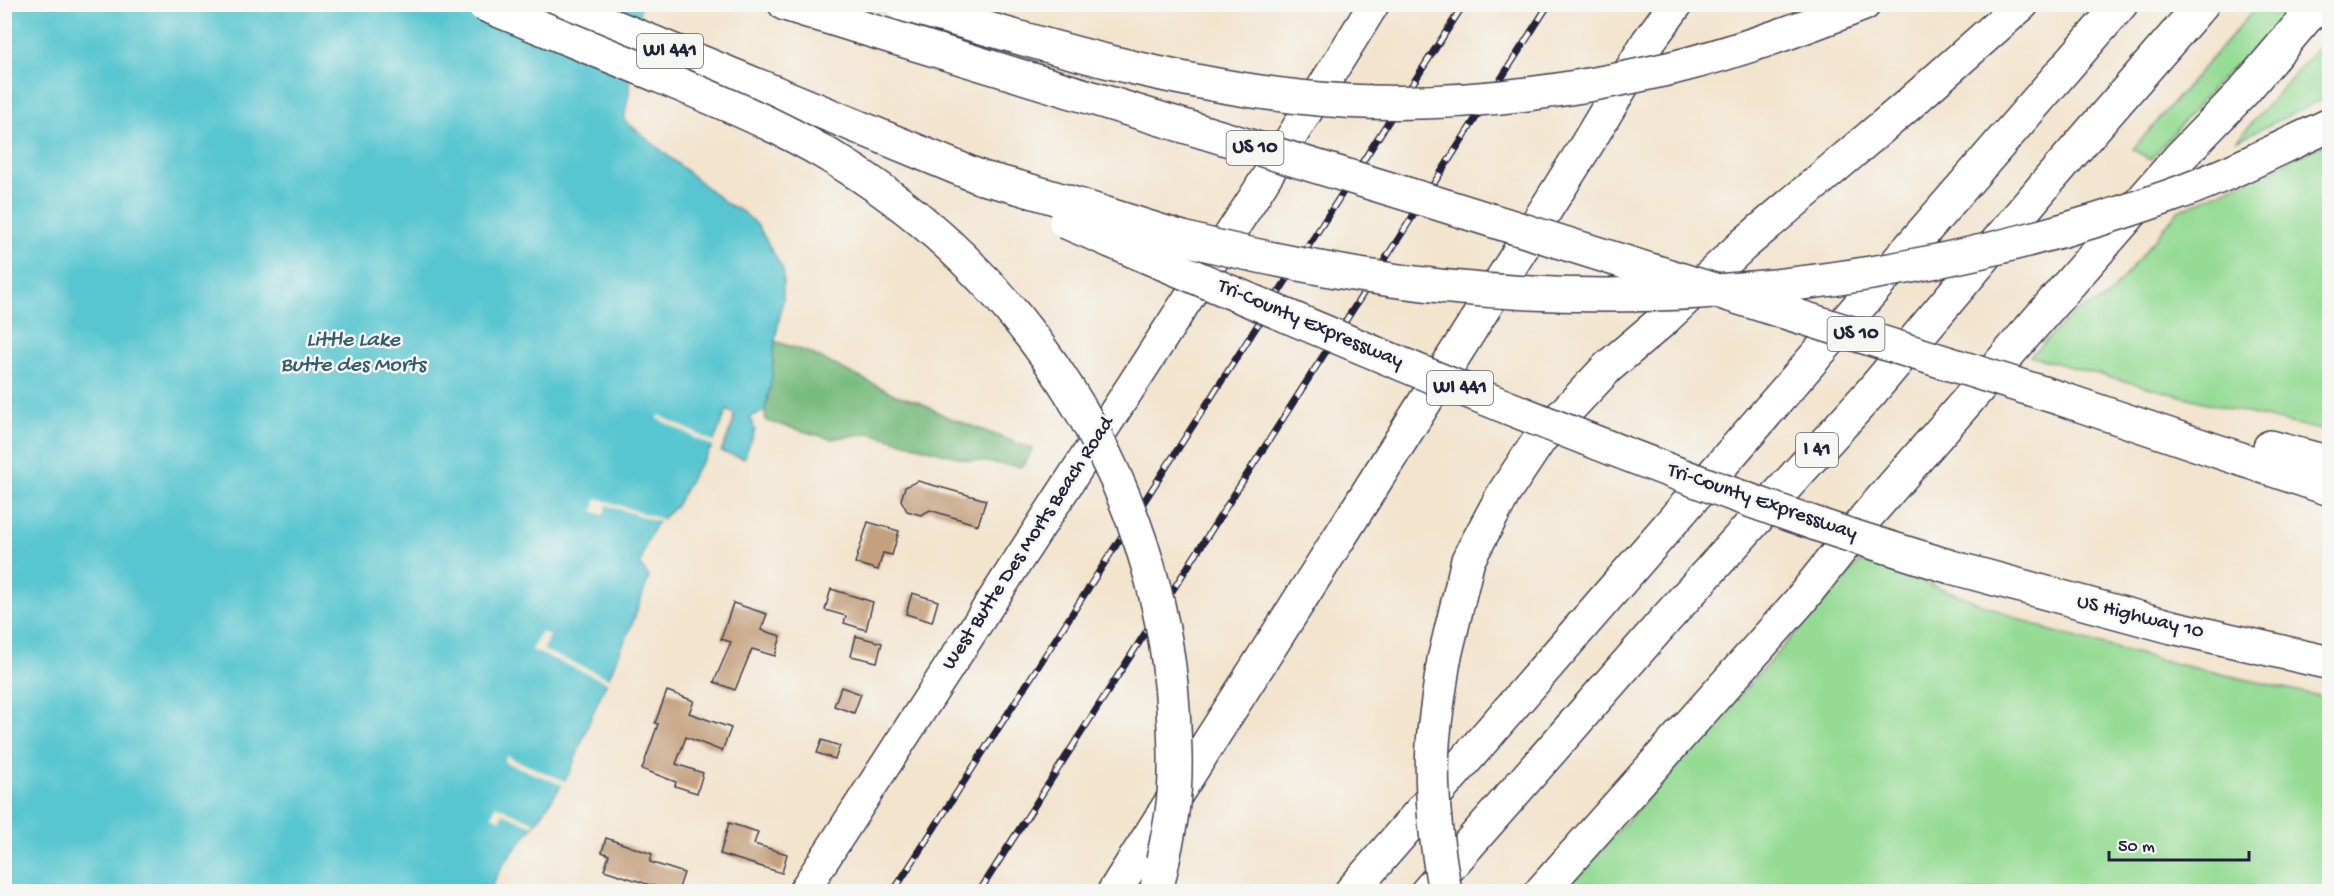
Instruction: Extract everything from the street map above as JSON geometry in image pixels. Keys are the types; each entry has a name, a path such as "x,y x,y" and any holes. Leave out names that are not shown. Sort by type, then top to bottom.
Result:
{"highway":[{"path":"483,4 712,98 776,127 829,156 882,190 940,237 1018,318 1066,385 1113,470 1156,595 1170,675 1174,729 1173,810 1156,891"},
{"name":"Tri-County Expressway","path":"561,4 982,178 1033,208 1571,434 1822,526 1951,567"},
{"name":"US 10","path":"785,4 1433,202 2059,398 2330,489"},
{"path":"902,4 1046,46 1147,72 1299,97 1433,101 1518,95 1591,85 1672,68 1749,46 1864,4"},
{"path":"1114,891 1587,144 1648,42 1676,4"},
{"path":"1445,891 1435,826 1432,781 1433,744 1444,660 1468,560 1504,493 1540,439 1608,367 1661,322 1743,245 1908,105 2022,4"},
{"path":"1351,891 2121,4"},
{"name":"I 41","path":"1427,891 1665,618 1872,391 2202,4"},
{"path":"1541,891 1783,620 1866,516 2172,167 2243,92 2305,19 2321,4"},
{"path":"982,178 1030,189 1107,216 1189,239 1355,274 1476,290 1557,294 1670,293 1755,289 1857,276 1947,260 2042,236 2172,195 2258,159 2330,125"},
{"path":"2059,398 2106,398 2330,463"},
{"name":"US Highway 10","path":"1951,567 2172,627 2330,663"}],"street":[{"name":"West Butte Des Morts Beach Road","path":"803,891 1254,197 1374,4"}],"green space":[{"path":"2258,5 2297,5 2217,83 2150,160 2133,149"},
{"path":"2329,35 2329,96 2236,141"},
{"path":"2329,142 2329,432 2230,409 2030,356 2075,312 2106,299 2178,211"},
{"path":"774,341 808,352 945,416 1033,449 1022,467 964,459 869,433 831,439 766,421 765,411 772,377"},
{"path":"1860,561 1946,590 2051,631 2177,664 2329,698 2329,891 1563,892"}],"water":[{"name":"Little Lake Butte des Morts","path":"5,5 641,5 629,60 629,92 624,120 727,204 743,212 758,226 783,270 783,299 774,346 772,377 765,411 750,417 755,430 744,458 721,452 733,423 734,414 727,410 710,450 676,506 655,525 640,565 649,577 632,624 570,772 538,820 503,864 489,891 5,892"}],"pier":[{"path":"659,415 716,443 714,447 658,419"},
{"path":"597,498 664,520 662,523 607,505 603,515 593,511"},
{"path":"540,632 549,635 543,650 611,679 609,683 532,650"},
{"path":"507,755 567,782 565,786 504,762"},
{"path":"495,805 535,823 533,826 503,813 500,820 492,816"}],"building":[{"path":"918,481 986,500 978,525 930,510 921,515 907,511 901,500 905,487"},
{"path":"868,522 899,531 892,555 883,553 878,570 855,563"},
{"path":"831,589 873,602 866,630 844,623 846,616 825,610"},
{"path":"912,593 938,601 932,622 906,614"},
{"path":"733,603 767,614 761,630 781,636 775,656 752,649 735,690 714,682 731,642 721,639"},
{"path":"856,636 882,643 877,662 851,656"},
{"path":"841,687 861,694 854,713 834,706"},
{"path":"667,691 694,701 689,713 731,728 722,751 686,737 676,764 703,773 697,793 675,786 676,782 642,769"},
{"path":"822,740 840,746 835,759 817,753"},
{"path":"729,823 758,832 754,844 787,854 782,873 720,854"},
{"path":"606,838 652,854 650,862 684,873 678,891 669,891 604,870 609,855 602,852"}],"railway":[{"path":"893,892 1464,4"},
{"path":"979,892 1549,4"}]}
